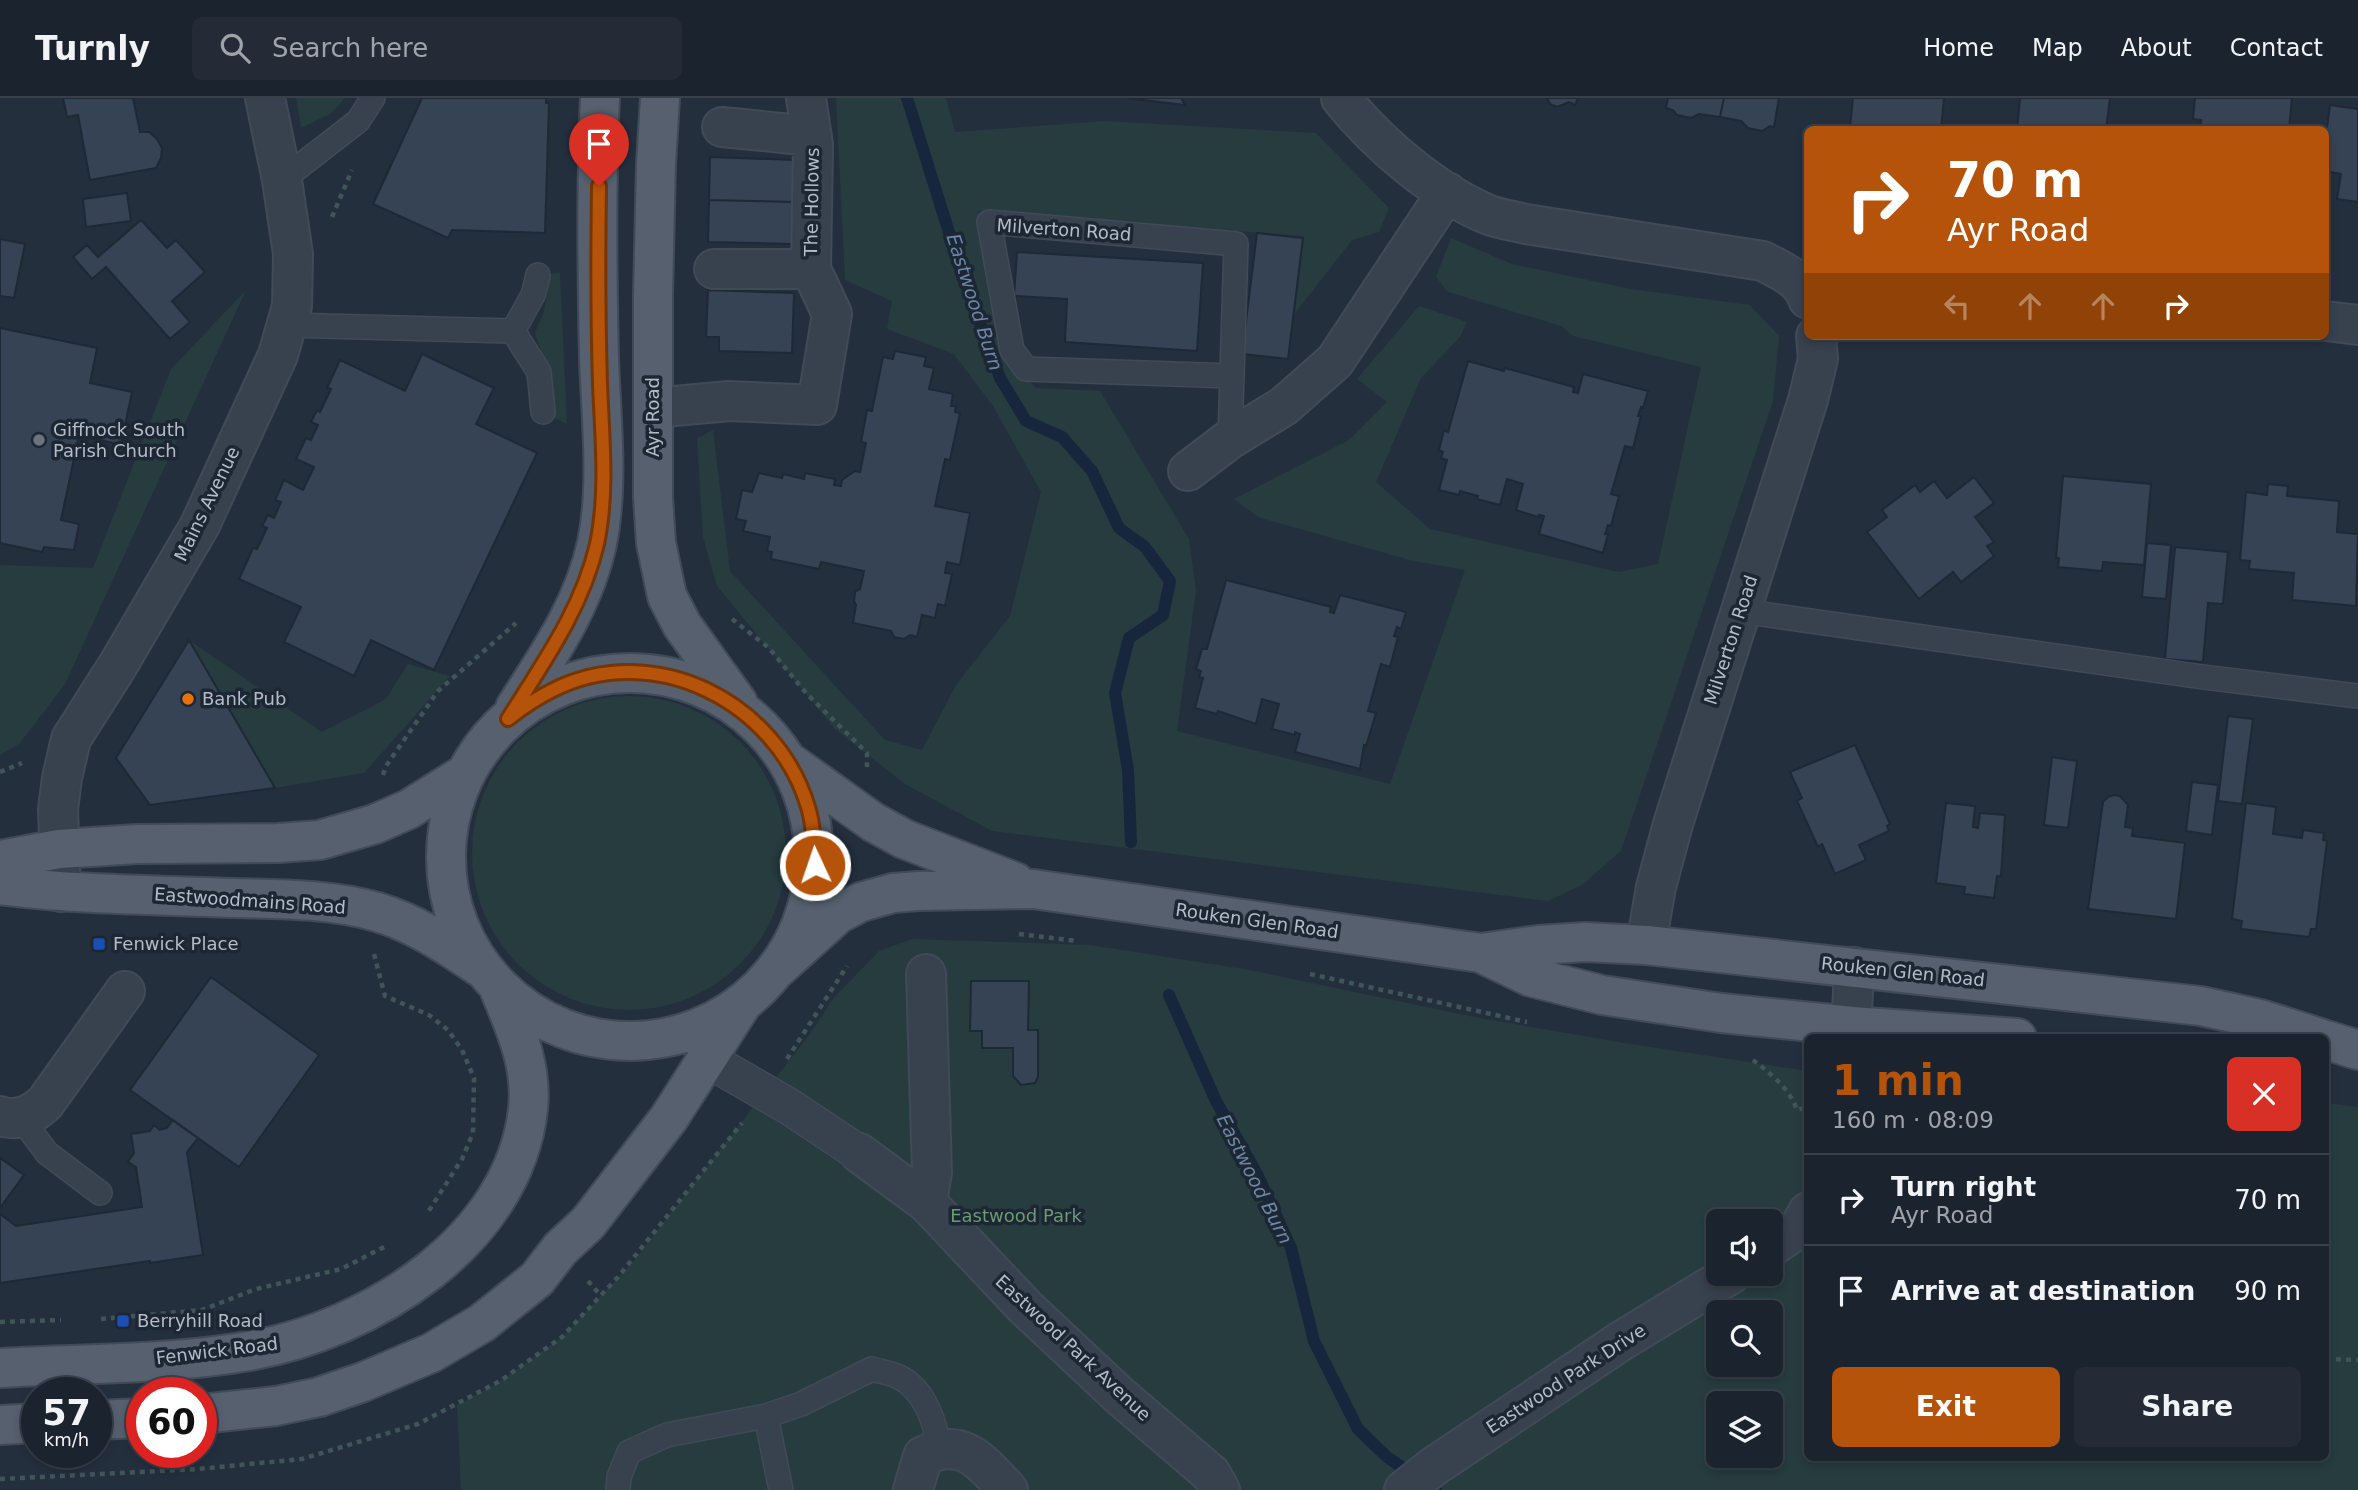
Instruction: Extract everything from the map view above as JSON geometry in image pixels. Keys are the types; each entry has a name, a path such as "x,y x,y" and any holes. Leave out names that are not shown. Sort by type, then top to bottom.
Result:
{"main road":[{"path":"508,719 568,623 597,543 602,464 598,293 600,98"},
{"name":"Ayr Road","path":"660,98 656,164 653,408 656,543 667,596 682,625 744,712"},
{"path":"217,1412 276,1406 319,1397 363,1382 431,1353 482,1322 537,1279 560,1249 588,1223 669,1118 743,1003 777,969 794,941 806,913 815,865 813,831 808,806 789,762 775,743 744,712 722,697 675,678 641,673 611,673 554,689 508,719 483,746 465,774 451,814 446,844 447,873 453,907 463,934 492,978"},
{"name":"Rouken Glen Road","path":"789,762 873,822 904,839 1033,889"},
{"path":"0,860 59,849 138,844 320,840 375,824 409,809 465,774"},
{"name":"Eastwoodmains Road","path":"0,884 61,892 280,899 344,905 379,912 424,930 492,978 531,1012 565,1030 591,1037 622,1041 675,1035 712,1022 743,1003"},
{"name":"Rouken Glen Road","path":"777,969 838,914 868,899 893,892 1033,889 1482,953 1585,942 1646,945 2202,1006 2260,1019 2307,1034"},
{"name":"Rouken Glen Road","path":"1482,953 1531,977 1602,995 1851,1032 1906,1034"},
{"name":"Fenwick Road","path":"0,1368 171,1359 249,1351 292,1341 383,1303 440,1263 488,1212 507,1177 521,1142 528,1108 528,1079 518,1035 492,978"},
{"path":"2329,1041 2358,1050"},
{"path":"2329,1055 2358,1056"},
{"path":"0,1425 21,1424"}],"street":[{"name":"Mains Avenue","path":"61,892 58,809 71,739 201,525 278,355 292,306 293,254 282,180 265,98"},
{"name":"The Hollows","path":"653,408 729,401 817,405 832,314 811,269 812,136 806,98"},
{"path":"1341,98 1394,155 1447,191 1489,215 1526,224 1763,261 1790,276 1804,289"},
{"name":"The Hollows","path":"722,128 812,136"},
{"path":"1188,471 1230,439 1284,406 1335,361 1447,191"},
{"name":"The Hollows","path":"714,269 811,269"},
{"path":"2329,321 2358,325"},
{"name":"Milverton Road","path":"1646,945 1656,887 1673,824 1808,400 1818,359 1816,340"},
{"path":"1851,1032 1854,967"},
{"path":"926,974 932,1172 928,1203"},
{"path":"10,1117 35,1113 45,1103 125,991"},
{"name":"Eastwood Park Avenue","path":"707,1059 790,1107 928,1203 1025,1307 1120,1396 1211,1474 1220,1490"},
{"path":"1783,1239 1799,1228 1804,1219"},
{"name":"Eastwood Park Drive","path":"1418,1478 1621,1342 1712,1286"},
{"path":"913,1490 923,1456 938,1449 951,1448 979,1458 1009,1490"}],"lane":[{"path":"282,180 358,121 373,98"},
{"name":"Milverton Road","path":"1230,439 1232,376 1236,244 989,222 1012,350 1027,369 1232,376"},
{"path":"513,331 533,295 538,275"},
{"path":"287,325 513,331"},
{"path":"513,331 539,372 543,412"},
{"path":"1741,611 2203,677 2358,696"},
{"path":"10,1117 47,1153 100,1193"},
{"path":"618,1490 619,1477 629,1452 667,1435 766,1416 801,1404 872,1369 901,1378 922,1398 937,1431 938,1449"},
{"path":"766,1416 780,1490"}],"path":[{"path":"1015,934 1082,942"},
{"path":"1308,973 1537,1024"},
{"path":"1748,1057 1773,1074 1794,1101 1797,1110 1804,1108"},
{"path":"97,1319 202,1310 256,1289 341,1269 391,1244"},
{"path":"0,1322 69,1320"},
{"path":"2329,1359 2358,1360"}],"green space":[{"path":"296,98 345,98 330,114 301,128"},
{"path":"836,98 946,98 955,132 1105,121 1316,133 1389,208 1379,232 1352,240 1293,316 1301,236 978,211 1003,354 1036,388 1100,391 1189,539 1196,591 1177,731 1390,784 1465,570 1413,561 1258,517 1234,499 1349,440 1387,402 1357,379 1419,306 1467,322 1460,337 1421,378 1376,482 1430,529 1619,572 1658,564 1701,367 1573,336 1561,326 1448,292 1436,277 1451,238 1512,264 1631,289 1750,305 1779,336 1773,401 1621,851 1582,885 1548,901 992,831 905,784 835,729 717,586 703,537 697,438 713,430 730,571 885,740 922,750 956,685 1010,616 1041,492 993,406 954,354 887,329 892,301 845,280"},
{"path":"560,273 567,424 553,417 551,380 535,333 544,312 549,274"},
{"path":"246,290 65,684 20,743 0,755 0,565 93,568 171,369"},
{"path":"189,640 322,732 386,699 408,664 450,676 364,773 275,788"},
{"path":"629,696 660,699 689,708 716,723 740,742 759,766 774,793 783,822 786,853 783,884 774,913 759,940 740,964 716,983 689,998 660,1007 629,1010 598,1007 569,998 542,983 518,964 499,940 484,913 475,884 472,853 475,822 484,793 499,766 518,742 542,723 569,708 598,699"},
{"name":"Eastwood Park","path":"912,939 1090,945 1250,970 1479,1018 1804,1070 1804,1461 2329,1461 2329,1103 2358,1107 2358,1490 461,1490 457,1405 496,1384 562,1337 633,1262 812,1031 832,1000 879,951"}],"building":[{"path":"63,98 133,98 140,132 149,132 162,148 156,168 90,180 78,115 67,117"},
{"path":"422,98 546,98 546,103 549,103 545,233 452,230 448,238 373,204"},
{"path":"1127,98 1181,98 1185,105 1160,102"},
{"path":"1547,98 1578,98 1575,105 1569,102 1557,107 1550,104"},
{"path":"1668,98 1724,98 1720,117 1699,114 1691,118 1677,115 1666,108"},
{"path":"1724,98 1779,98 1774,127 1770,126 1762,131 1748,128 1741,121 1720,117"},
{"path":"1853,98 1944,98 1941,126 1850,126"},
{"path":"2020,98 2110,98 2106,126 2017,126"},
{"path":"2195,98 2292,98 2289,126 2200,126 2201,120 2193,119"},
{"path":"2330,105 2358,109 2358,202 2337,199 2341,174 2329,172 2327,126"},
{"path":"710,157 796,160 795,202 709,200"},
{"path":"127,193 131,221 86,227 83,199"},
{"path":"709,200 795,202 794,244 708,242"},
{"path":"141,220 167,248 176,240 205,272 172,301 190,322 170,339 106,267 92,279 73,257 87,245 98,257"},
{"path":"1257,233 1303,238 1288,359 1242,354"},
{"path":"0,239 25,244 14,298 0,296"},
{"path":"1017,252 1203,263 1197,351 1065,342 1067,299 1014,296"},
{"path":"708,290 794,293 792,353 719,351 719,337 706,337"},
{"name":"Giffnock South Parish Church","path":"0,328 97,348 90,383 132,392 121,445 79,435 61,520 79,524 74,550 44,547 42,552 0,543"},
{"path":"895,351 926,357 924,366 934,368 929,389 953,394 951,406 956,406 955,412 960,413 950,460 945,459 935,506 970,513 960,565 947,562 945,573 952,574 945,606 938,604 935,618 922,615 917,637 910,635 904,639 894,637 891,631 853,623 855,592 860,589 864,571 821,562 819,569 771,559 772,552 767,551 770,537 743,531 746,521 736,519 742,490 752,492 759,473 782,478 783,474 804,479 805,473 835,479 834,485 841,486 842,480 855,471 860,472 866,443 861,442 867,410 872,411 883,357 893,359"},
{"path":"422,354 494,388 476,424 537,453 434,670 371,640 354,676 284,642 301,607 239,579 253,548 257,549 267,528 262,526 268,515 274,518 281,502 275,500 284,480 303,490 314,467 296,459 306,438 311,440 318,425 311,422 317,410 320,412 331,389 327,388 340,360 405,391"},
{"path":"1468,361 1574,387 1573,392 1578,393 1583,374 1648,391 1638,416 1641,416 1633,448 1625,446 1611,494 1619,496 1611,526 1608,525 1605,534 1608,534 1603,553 1539,534 1544,516 1538,517 1516,510 1523,484 1507,479 1500,505 1460,491 1459,495 1439,490 1447,460 1441,458 1443,452 1439,450 1444,430 1448,432"},
{"path":"2063,476 2151,484 2144,565 2103,562 2102,571 2058,567 2059,558 2056,558"},
{"path":"1974,477 1994,503 1975,517 1994,542 1987,546 1994,556 1961,582 1953,572 1919,599 1867,532 1887,517 1882,510 1915,485 1920,492 1934,481 1947,498"},
{"path":"2268,484 2288,486 2287,496 2339,501 2337,532 2358,534 2356,606 2292,600 2294,573 2249,569 2250,561 2240,560 2246,492 2267,495"},
{"path":"2147,543 2171,545 2166,599 2142,597"},
{"path":"2175,547 2228,552 2223,604 2208,603 2203,662 2165,659"},
{"path":"1226,580 1331,607 1330,612 1334,613 1340,595 1406,612 1401,629 1397,627 1394,636 1398,637 1390,667 1381,664 1368,711 1376,713 1366,746 1364,745 1360,769 1295,752 1300,734 1272,729 1279,704 1262,699 1256,724 1218,711 1217,714 1195,708 1203,678 1199,677 1201,671 1196,669 1202,649 1207,649"},
{"name":"Bank Pub","path":"189,640 275,788 150,805 116,758"},
{"path":"2228,716 2253,719 2242,804 2218,801"},
{"path":"1855,745 1890,824 1887,826 1889,831 1859,845 1866,860 1835,874 1822,844 1818,847 1797,801 1802,798 1790,772"},
{"path":"2052,757 2077,761 2068,828 2044,825"},
{"path":"2192,782 2218,785 2212,835 2186,831"},
{"path":"2114,795 2120,796 2128,805 2125,827 2133,828 2132,836 2185,843 2176,919 2088,909 2103,802"},
{"path":"1946,803 1975,806 1973,827 1978,828 1980,813 2005,815 2001,876 1997,876 1994,898 1964,894 1965,887 1936,883"},
{"path":"2246,803 2276,807 2273,834 2302,838 2303,830 2324,833 2323,840 2327,841 2316,929 2311,929 2309,937 2241,929 2242,921 2232,919"},
{"path":"211,977 319,1055 239,1167 130,1090"},
{"path":"971,981 1029,981 1028,1030 1038,1030 1038,1077 1035,1083 1021,1085 1013,1076 1013,1048 982,1048 982,1031 970,1031"},
{"path":"173,1120 198,1138 187,1152 203,1255 0,1283 0,1214 16,1226 142,1207 136,1167 128,1162 134,1153 131,1134 150,1131 154,1125 160,1130 167,1128"},
{"path":"0,1158 24,1175 0,1208"}],"waterway":[{"name":"Eastwood Burn","path":"907,98 962,274 1000,378 1026,421 1062,437 1092,471 1119,528 1145,547 1170,581 1163,615 1129,638 1115,693 1128,770 1131,842"},
{"name":"Eastwood Burn","path":"1169,995 1216,1101 1258,1176 1291,1248 1314,1341 1358,1429 1387,1457 1436,1490"}],"place":[{"name":"Giffnock South Parish Church","path":"39,440"},
{"name":"Bank Pub","path":"188,699"},
{"name":"Fenwick Place","path":"99,944"},
{"name":"Berryhill Road","path":"123,1321"}],"route":[{"path":"599,186 598,293 602,464 597,543 568,623 508,719 554,689 611,673 641,673 675,678 700,686 722,697 757,722 789,762 808,806 815,865"}]}
